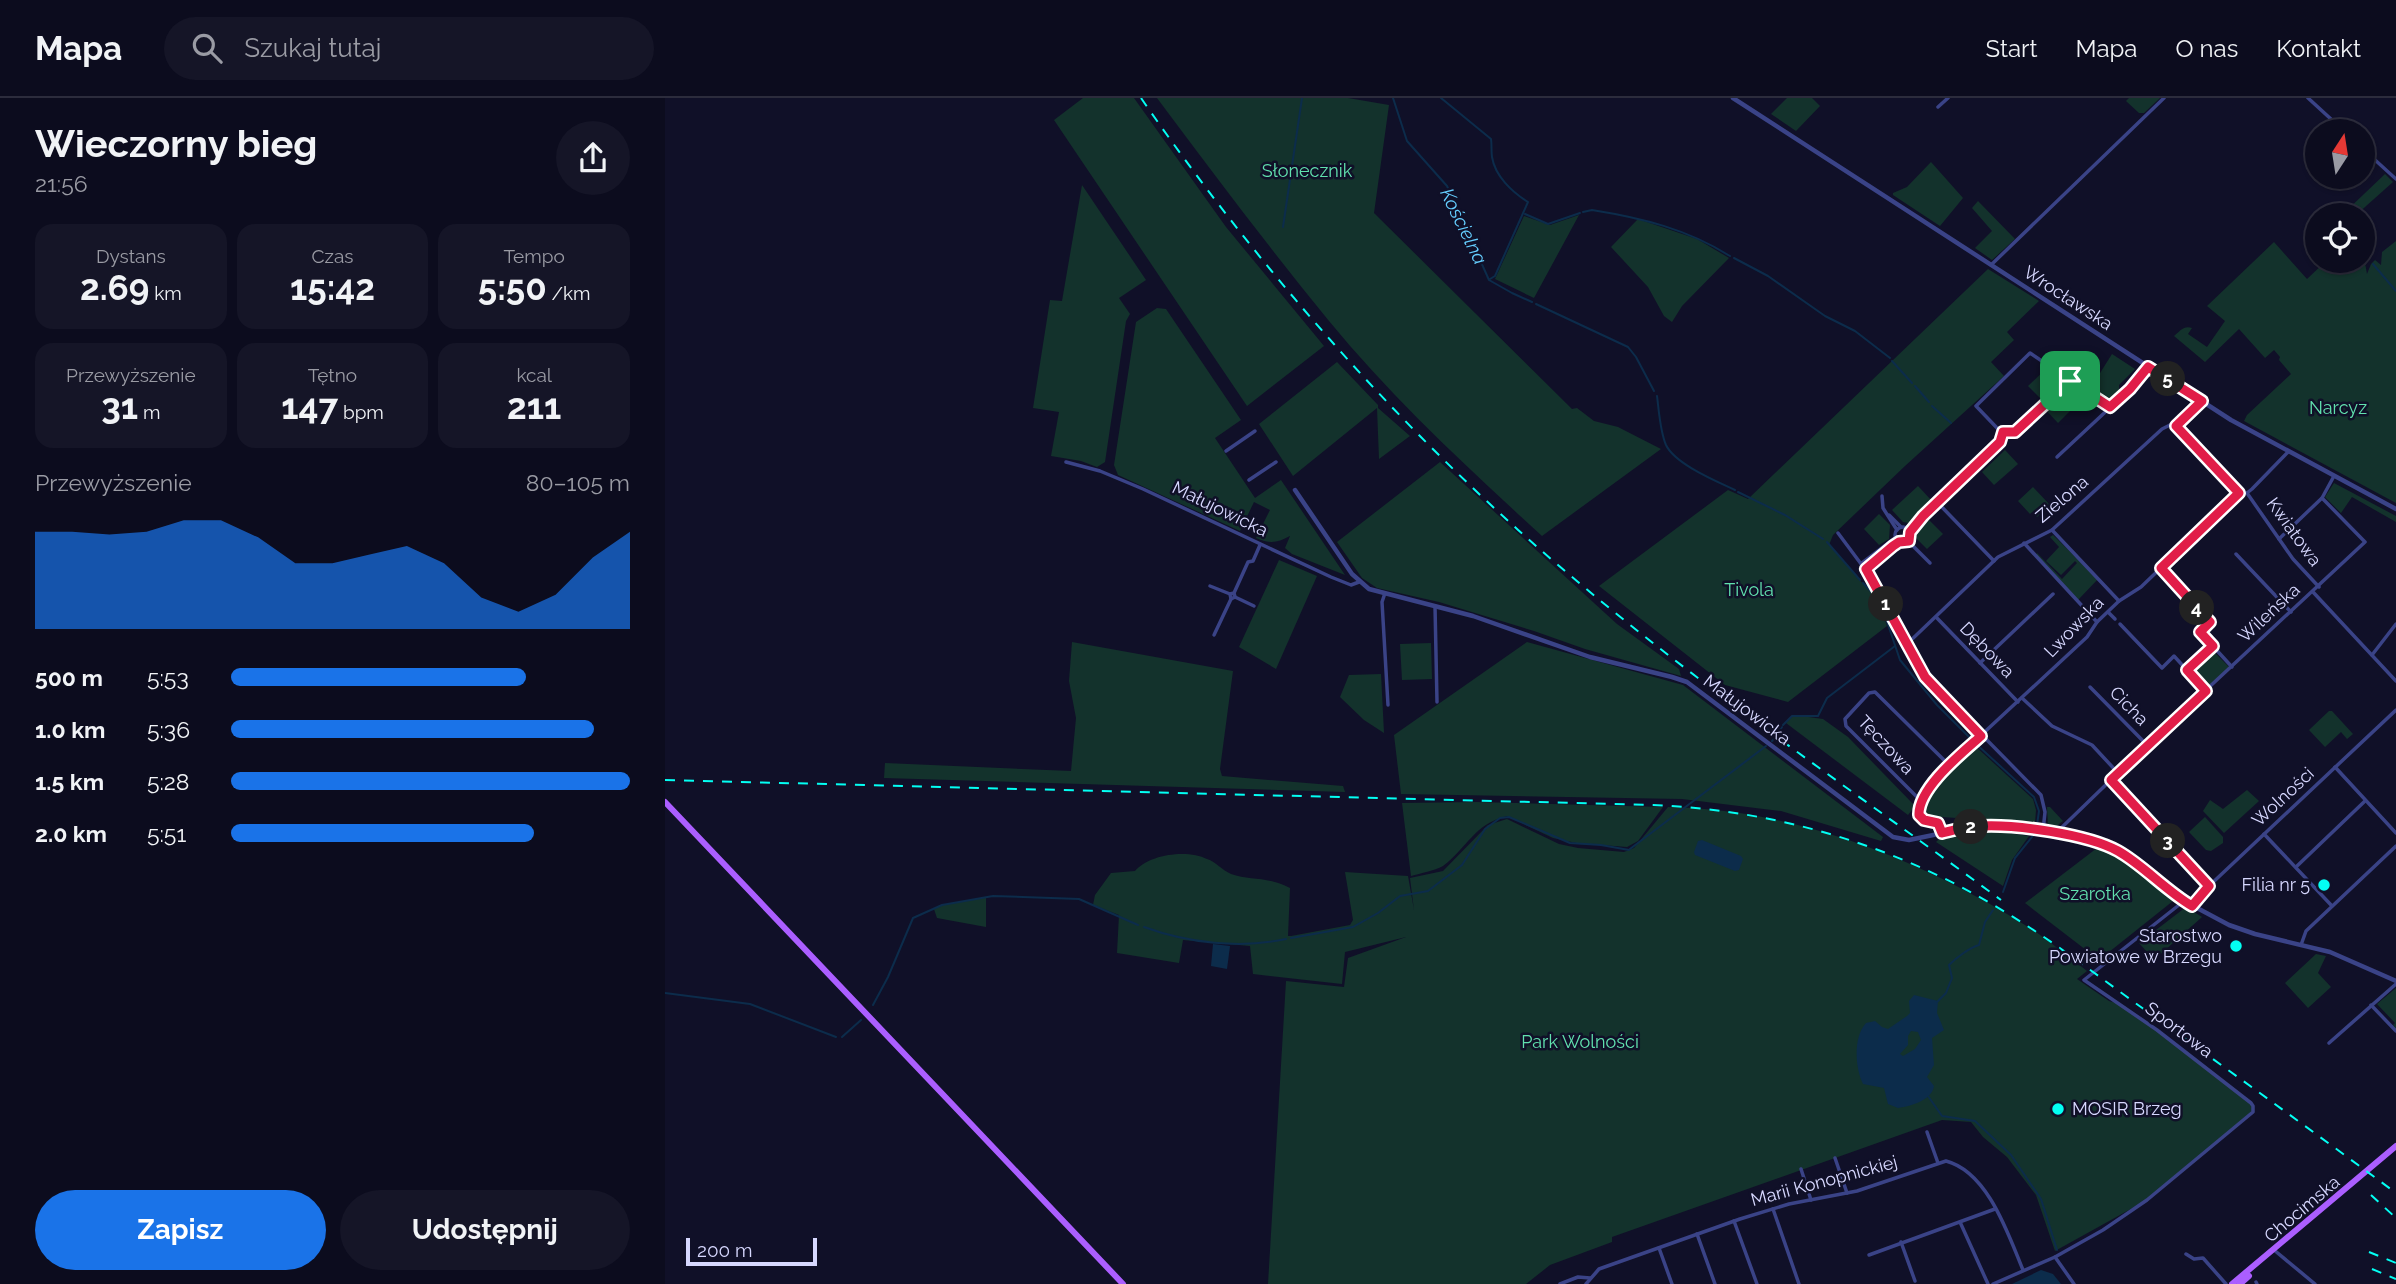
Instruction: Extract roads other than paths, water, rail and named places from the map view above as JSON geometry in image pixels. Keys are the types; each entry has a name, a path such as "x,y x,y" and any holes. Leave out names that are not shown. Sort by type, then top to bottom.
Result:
{"main road":[{"path":"665,802 1123,1284"},
{"name":"Chocimska","path":"2232,1284 2396,1146"},
{"name":"Chocimska","path":"2242,1283 2262,1261"}],"street":[{"name":"Wrocławska","path":"1733,98 2231,420 2396,509"},
{"path":"1938,107 1948,98"},
{"path":"1991,265 2164,98"},
{"path":"2308,98 2331,119"},
{"path":"2375,160 2396,179"},
{"path":"2070,381 2015,432 2003,432 1984,416 1976,405 2030,354 2110,407"},
{"path":"2057,457 2130,389 2148,367"},
{"name":"Zielona","path":"1907,644 2003,553 2052,530 2162,429 2170,425 2176,426 2202,401"},
{"path":"2176,426 2239,493 2247,493 2288,451"},
{"path":"1226,451 1255,431"},
{"path":"1909,541 1910,532 1923,516 2000,442 2003,432"},
{"name":"Małujowicka","path":"1066,462 1100,471 1143,489 1351,585 1359,582 1369,589 1473,616 1590,657 1680,679 1698,689 1893,837 1909,840 1982,825 2038,830 2115,849 2183,901 2238,929 2342,956 2396,982"},
{"path":"1249,480 1276,462"},
{"path":"2279,540 2322,498 2334,476"},
{"path":"1296,490 1359,582"},
{"name":"Lwowska","path":"1922,802 1949,765 2087,637 2097,622 2119,601 2141,587 2239,493"},
{"name":"Kwiatowa","path":"2247,493 2279,540 2319,587"},
{"path":"1882,496 1882,505 1888,514 1894,517 1901,528 1910,532"},
{"name":"Wileńska","path":"2056,834 2147,745 2365,542 2322,498"},
{"path":"1937,502 1994,561"},
{"path":"1866,569 1897,540 1901,528 1923,516"},
{"path":"2052,530 2119,601"},
{"path":"1838,533 1866,569 1931,685 2041,795 2045,812 2038,830"},
{"path":"1861,562 1897,540 1909,541 1930,563"},
{"path":"2024,543 2060,588 2097,622"},
{"path":"1214,635 1248,562 1252,561 1261,545"},
{"path":"2236,554 2291,612"},
{"path":"2161,568 2210,622 2200,632 2232,667"},
{"path":"1210,586 1254,606"},
{"path":"2313,592 2396,681"},
{"path":"1385,593 1382,601 1388,705"},
{"path":"1980,663 2053,594"},
{"path":"1435,606 1437,702"},
{"path":"2108,612 2115,619"},
{"name":"Dębowa","path":"1936,617 2018,702"},
{"path":"2372,654 2396,624"},
{"path":"2120,625 2162,668 2174,656 2206,691"},
{"path":"2187,670 2213,646"},
{"name":"Cicha","path":"2090,687 2147,745"},
{"name":"Tęczowa","path":"1922,802 1846,726 1846,719 1869,693 1875,692 1949,765"},
{"path":"2022,698 2047,723 2096,748 2119,773"},
{"name":"Wolności","path":"2192,906 2209,886 2396,710"},
{"path":"2335,767 2396,833"},
{"path":"2111,780 2209,886"},
{"path":"2296,867 2365,801"},
{"path":"1922,802 1919,815 1924,820 1938,823 1942,833"},
{"path":"2264,834 2332,906"},
{"path":"2301,946 2306,931 2396,846"},
{"name":"Sportowa","path":"2055,1257 2103,1230 2147,1200 2251,1115 2253,1106 2157,1031 2084,980 2183,901"},
{"path":"2329,1043 2396,982"},
{"path":"2371,1005 2396,1031"},
{"path":"1927,1132 1938,1163 1949,1162 1960,1167 1982,1189 1996,1209 2024,1270"},
{"path":"1835,1158 1847,1194"},
{"name":"Marii Konopnickiej","path":"1586,1284 1599,1269 1734,1221 1773,1209 1847,1194 1938,1163"},
{"path":"1801,1169 1811,1200"},
{"path":"1773,1209 1800,1284"},
{"path":"1869,1255 1996,1209"},
{"path":"1734,1221 1757,1284"},
{"path":"1959,1222 1988,1284"},
{"path":"1697,1234 1715,1284"},
{"path":"1901,1242 1915,1281"},
{"path":"1659,1248 1672,1284"},
{"path":"2274,1250 2315,1284"},
{"path":"2186,1254 2194,1259 2203,1258 2225,1284"},
{"path":"1993,1284 2055,1257 2074,1284"},
{"path":"1560,1284 1578,1277 1590,1279"}],"water":[{"path":"1702,840 1741,856 1743,859 1739,870 1735,871 1695,855 1698,841"},
{"path":"1213,944 1230,946 1227,969 1211,966"},
{"path":"1914,995 1938,1001 1937,1013 1944,1030 1932,1038 1934,1065 1927,1077 1934,1086 1932,1091 1921,1102 1898,1108 1888,1104 1884,1088 1863,1084 1858,1070 1857,1044 1866,1023 1875,1021 1888,1029 1910,1013 1909,1001","holes":["1911,1031 1918,1032 1921,1040 1915,1049 1903,1056 1900,1054 1908,1045"]},
{"path":"2041,1270 2053,1274 2061,1284 2012,1284"}],"waterway":[{"path":"1283,227 1302,98"},
{"name":"Kościelna","path":"1393,98 1407,141 1447,186 1489,280 1532,302"},
{"path":"1441,98 1491,139 1492,157 1500,177 1528,202 1495,276 1490,279"},
{"path":"1583,212 1592,210 1611,213 1664,226 1730,256"},
{"path":"1525,214 1548,224 1580,213"},
{"path":"1734,258 1768,276 1825,316 1855,331 1890,358"},
{"path":"2375,266 2396,291"},
{"name":"Kościelna","path":"1536,304 1628,347 1654,391"},
{"path":"1892,361 1912,383"},
{"path":"1915,386 1929,402"},
{"name":"Kościelna","path":"1657,396 1662,434 1671,452 1697,471 1735,490"},
{"path":"1932,406 1951,423"},
{"name":"Kościelna","path":"1738,492 1785,515 1823,539"},
{"name":"Kościelna","path":"1827,542 1860,580"},
{"name":"Kościelna","path":"1863,583 1880,601 1900,660 1937,705 1972,740"},
{"path":"1783,725 1792,716 1818,716 1827,698 1895,646"},
{"path":"1772,741 1775,738"},
{"name":"Kościelna","path":"1975,743 2034,797 2039,811 2036,832 2015,858 2003,892"},
{"path":"1630,849 1766,746"},
{"path":"1291,938 1353,927 1400,896 1428,891 1462,865 1485,829 1500,818 1509,817 1570,843 1629,850"},
{"path":"873,1005 913,918 942,905 993,896 1079,899 1138,925"},
{"name":"Kościelna","path":"1937,1002 1946,993 1952,978 1949,965 1979,945 1985,922 1993,910"},
{"path":"1144,927 1178,937 1214,943 1251,944 1286,939"},
{"path":"665,993 750,1004 836,1037"},
{"path":"842,1037 861,1020"},
{"name":"Kościelna","path":"1928,1096 1942,1116 1975,1121 2011,1155 2041,1199 2057,1250"}],"railway":[{"path":"1141,98 1238,229 1343,355 1399,415 1516,528 1681,665 2001,900"},
{"path":"665,780 1653,805 1743,814 1787,823 1873,848 1915,865 2015,918 2396,1193"},
{"path":"2371,1195 2396,1218"},
{"path":"2369,1252 2396,1263"},
{"path":"2372,1269 2396,1279"}],"place":[{"name":"Filia nr 5","path":"2324,885"},
{"name":"Starostwo Powiatowe w Brzegu","path":"2236,946"},
{"name":"MOSIR Brzeg","path":"2058,1109"}],"park label":[{"name":"Słonecznik","path":"1307,171"},
{"name":"Narcyz","path":"2338,408"},
{"name":"Tivola","path":"1749,590"},
{"name":"Szarotka","path":"2095,894"},
{"name":"Park Wolności","path":"1580,1042"}]}
